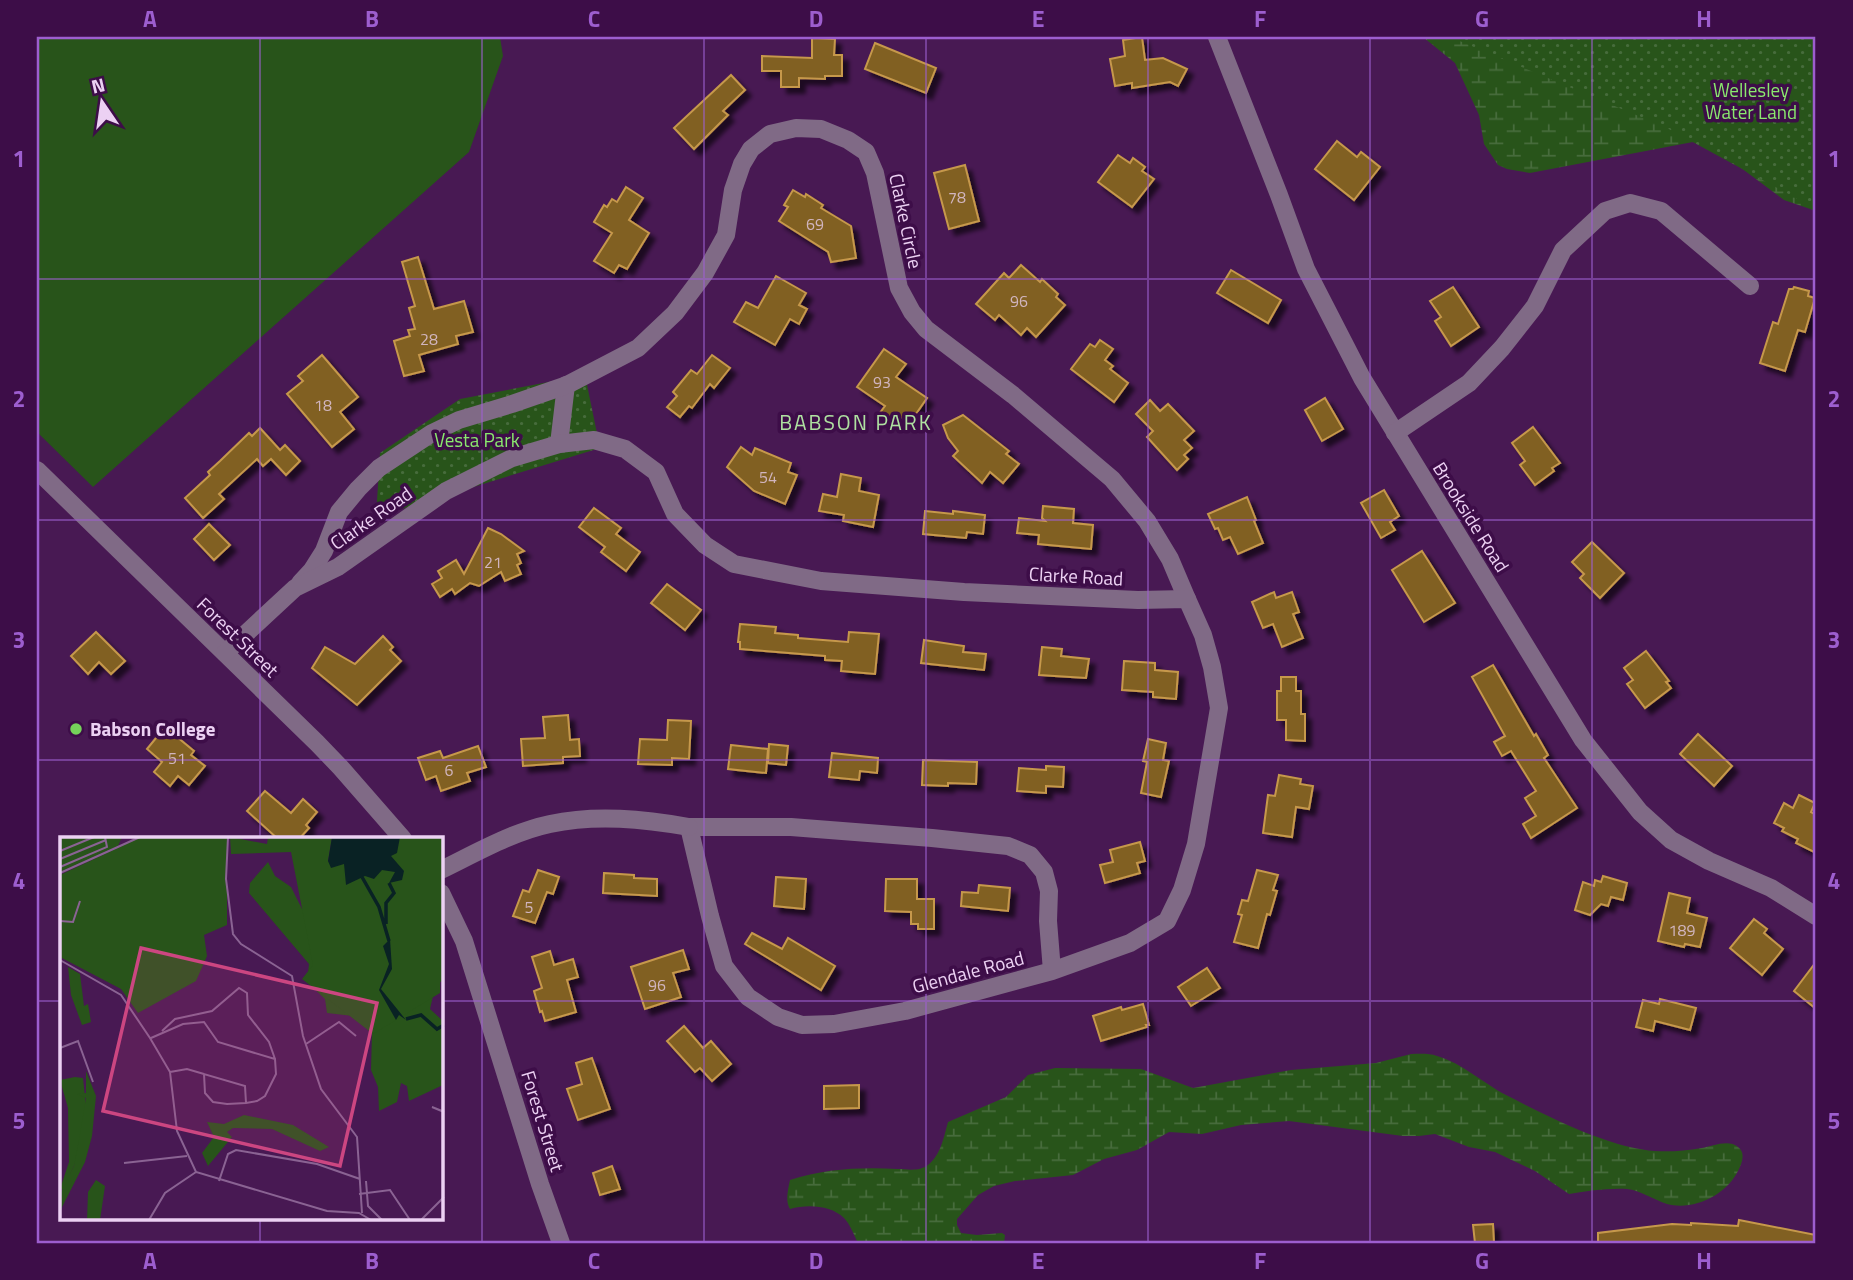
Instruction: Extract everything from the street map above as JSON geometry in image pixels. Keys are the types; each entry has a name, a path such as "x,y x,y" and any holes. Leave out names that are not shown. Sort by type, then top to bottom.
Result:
{"street":[{"name":"Brookside Road","path":"1217,37 1306,269 1362,378 1583,740 1640,812 1671,840 1709,861 1771,888 1816,916"},
{"name":"Clarke Circle","path":"295,588 324,551 339,512 379,468 432,433 459,420 566,385 638,348 675,313 705,273 726,235 733,190 742,164 751,149 770,134 796,128 821,129 848,140 866,152 875,173 899,288 912,312 926,329 1013,395 1112,479 1153,531 1170,559 1187,599"},
{"path":"1395,433 1469,383 1502,348 1535,306 1563,250 1605,211 1630,203 1661,211 1750,286"},
{"path":"559,443 566,385"},
{"name":"Clarke Road","path":"225,653 295,588 338,567 446,491 512,458 559,443 594,440 625,449 656,472 675,514 705,545 734,564 821,581 964,592 1138,600 1187,599"},
{"name":"Forest Street","path":"37,470 333,760 401,837"},
{"path":"1052,971 1130,943 1167,921 1182,890 1196,844 1219,708 1203,635 1187,599"},
{"name":"Glendale Road","path":"443,869 510,837 550,824 596,819 648,820 689,827 791,827 1008,846 1030,855 1044,872 1049,891 1048,921 1052,971 905,1011 834,1024 802,1025 778,1017 748,997 724,966 689,827"},
{"name":"Forest Street","path":"443,897 464,941 561,1243"}],"green space":[{"path":"37,37 500,37 503,56 469,152 93,487 37,432"},
{"name":"Wellesley Water Land","path":"1423,37 1816,37 1816,211 1784,200 1721,153 1693,142 1530,173 1507,169 1498,165 1484,144 1479,115 1455,63"},
{"name":"Wellesley Water Land","path":"1450,37 1816,37 1816,209 1667,128"},
{"name":"Vesta Park","path":"585,375 600,448 376,517 380,453 460,399"},
{"path":"1411,1054 1431,1054 1446,1059 1520,1102 1604,1139 1629,1147 1660,1151 1730,1144 1742,1152 1741,1165 1733,1180 1717,1194 1698,1203 1677,1206 1627,1189 1569,1194 1535,1171 1495,1152 1469,1147 1435,1134 1403,1136 1289,1121 1241,1125 1202,1134 1169,1132 1137,1150 1104,1159 1073,1175 994,1186 978,1195 957,1219 957,1225 961,1233 1002,1233 1005,1235 1004,1243 858,1243 848,1223 832,1210 804,1206 790,1209 788,1203 790,1180 803,1176 869,1168 921,1169 932,1161 939,1151 948,1122 1006,1097 1028,1075 1055,1068 1141,1069 1193,1088 1291,1070 1376,1063"}],"building":[{"path":"1142,37 1145,60 1163,58 1187,69 1178,86 1170,82 1132,88 1132,83 1115,86 1110,59 1125,56 1123,40"},
{"path":"812,38 835,39 834,55 842,55 842,76 825,76 825,79 799,78 799,87 781,87 781,71 762,71 762,56 812,58"},
{"path":"875,43 936,68 926,93 865,69"},
{"path":"731,75 745,90 723,111 728,115 694,149 674,128"},
{"path":"1337,141 1357,157 1361,152 1380,167 1354,200 1315,169"},
{"path":"1118,155 1130,163 1133,158 1145,167 1142,171 1154,179 1132,207 1098,182"},
{"path":"965,165 979,221 949,229 934,173"},
{"path":"626,187 643,198 629,220 649,233 627,269 619,265 614,273 594,261 612,233 594,222 604,205 607,207 612,199 617,202"},
{"path":"793,190 805,197 806,194 823,205 821,208 851,226 856,258 831,262 828,252 779,221 788,207 784,205"},
{"path":"418,257 434,309 464,301 473,332 456,336 458,344 419,355 424,371 404,376 394,341 410,336 408,330 415,329 409,308 415,306 402,262"},
{"path":"1021,265 1040,282 1042,279 1065,305 1036,337 1027,328 1021,335 999,315 995,320 976,304 1004,273 1009,278"},
{"path":"1231,270 1281,300 1268,323 1217,293"},
{"path":"776,276 806,293 799,305 807,309 799,324 790,319 775,345 734,322 746,302 758,308"},
{"path":"1453,287 1479,327 1451,346 1435,321 1441,317 1430,301"},
{"path":"1794,287 1809,291 1808,296 1815,298 1805,332 1798,330 1785,371 1760,363 1773,322 1778,324 1789,289"},
{"path":"1100,340 1113,349 1105,360 1113,366 1110,369 1128,383 1114,402 1071,369 1090,344 1095,347"},
{"path":"884,349 906,364 896,377 927,398 909,424 896,415 891,423 879,414 885,406 857,387"},
{"path":"322,355 358,397 340,412 354,429 332,447 287,394 303,381 298,376"},
{"path":"712,355 730,368 714,388 710,384 692,408 689,406 680,417 667,407 677,396 673,392 691,370 697,374"},
{"path":"1325,398 1343,429 1322,441 1305,410"},
{"path":"1150,400 1160,411 1168,404 1194,431 1184,440 1192,448 1184,455 1188,459 1177,470 1147,437 1153,431 1136,414"},
{"path":"963,415 1009,451 1006,454 1019,464 1003,483 990,472 982,483 953,456 958,451 948,438 943,425"},
{"path":"1533,427 1560,463 1535,485 1520,465 1525,461 1512,443"},
{"path":"260,428 280,450 285,445 300,461 286,475 271,459 263,466 257,459 219,494 224,499 203,518 185,498 249,433 252,436"},
{"path":"741,447 752,455 755,448 791,463 788,472 797,475 785,504 754,491 727,467"},
{"path":"841,474 861,478 859,491 879,495 873,527 843,521 844,515 819,511 823,494 837,497"},
{"path":"1384,490 1399,516 1390,522 1395,530 1381,538 1361,503"},
{"path":"1247,497 1263,543 1238,554 1230,537 1223,540 1208,514"},
{"path":"1043,506 1074,509 1073,523 1093,525 1091,549 1038,544 1039,535 1017,533 1019,518 1045,521 1042,518"},
{"path":"594,508 621,528 616,534 640,552 626,571 601,552 605,547 579,527"},
{"path":"925,511 985,515 983,534 967,532 966,538 923,534"},
{"path":"209,524 230,545 214,560 194,539"},
{"path":"488,528 524,551 517,554 521,563 517,565 521,574 505,581 501,572 479,586 470,583 455,594 452,589 440,597 432,584 442,578 438,571 456,560 464,574"},
{"path":"1592,542 1624,573 1600,598 1580,578 1584,574 1572,562"},
{"path":"1422,551 1455,603 1424,622 1392,570"},
{"path":"667,584 701,610 685,630 651,603"},
{"path":"1274,592 1276,598 1292,592 1299,612 1293,614 1303,638 1282,647 1273,624 1263,628 1252,602"},
{"path":"740,624 776,627 775,633 798,635 798,638 848,642 849,632 879,634 875,674 841,671 842,661 825,660 825,656 740,649"},
{"path":"96,632 125,661 111,674 99,662 88,674 71,656"},
{"path":"383,636 393,647 390,650 401,661 357,705 312,668 325,647 355,664"},
{"path":"924,640 964,646 963,652 986,654 984,670 921,663"},
{"path":"1042,647 1062,649 1061,656 1089,659 1086,678 1039,675"},
{"path":"1646,651 1669,681 1666,682 1671,688 1645,708 1627,684 1633,680 1624,668"},
{"path":"1124,661 1155,663 1155,670 1178,672 1176,699 1153,697 1153,692 1122,690"},
{"path":"1493,665 1548,755 1544,758 1577,808 1531,838 1523,824 1536,816 1525,798 1536,791 1511,751 1502,756 1494,742 1505,736 1472,677"},
{"path":"1281,677 1296,677 1296,691 1301,691 1301,714 1305,714 1305,741 1286,740 1286,720 1277,720 1277,691 1281,691"},
{"path":"568,715 570,740 579,739 580,756 563,757 563,763 523,766 521,739 545,738 543,717"},
{"path":"668,720 691,721 689,759 672,758 672,765 638,764 640,739 667,740"},
{"path":"165,727 194,751 191,755 205,766 189,785 178,776 170,786 154,772 162,762 147,749"},
{"path":"1698,734 1732,766 1714,786 1680,754"},
{"path":"1148,739 1166,743 1163,760 1169,761 1161,797 1141,793 1147,762 1143,761"},
{"path":"769,744 788,746 786,765 768,763"},
{"path":"731,745 768,749 766,773 728,769"},
{"path":"478,746 486,767 467,773 470,781 441,791 436,776 426,780 418,758 440,751 443,758"},
{"path":"832,753 878,758 877,773 860,771 859,780 829,777"},
{"path":"923,760 977,762 976,784 922,785"},
{"path":"1046,766 1064,767 1063,787 1046,786 1046,793 1017,791 1019,768 1046,770"},
{"path":"1279,775 1301,779 1300,784 1313,786 1309,809 1296,807 1292,837 1263,833 1268,795 1275,796"},
{"path":"265,791 291,813 303,799 317,812 306,825 309,828 301,837 276,837 247,811"},
{"path":"1799,795 1815,803 1811,812 1816,815 1816,853 1796,843 1798,839 1782,831 1784,828 1774,823 1784,803 1793,808"},
{"path":"1140,842 1145,861 1137,863 1140,873 1105,883 1100,865 1113,862 1110,850"},
{"path":"538,870 559,877 553,894 547,892 535,923 513,916 523,890 529,892"},
{"path":"1257,870 1278,875 1273,890 1277,891 1270,915 1267,914 1258,948 1234,942 1242,915 1238,914 1242,900 1248,901"},
{"path":"604,873 657,879 657,896 603,893"},
{"path":"1603,876 1627,883 1623,900 1611,897 1608,906 1601,904 1590,915 1575,910 1583,882 1594,886 1595,880 1601,882"},
{"path":"776,877 806,879 804,909 774,906"},
{"path":"886,879 917,879 917,899 934,899 934,929 918,929 918,924 911,924 911,912 885,911"},
{"path":"979,885 1010,888 1008,911 961,906 962,892 978,893"},
{"path":"1669,893 1690,898 1687,913 1707,918 1700,947 1685,944 1684,947 1658,941"},
{"path":"1754,919 1767,929 1764,933 1783,949 1762,975 1730,948"},
{"path":"752,933 782,949 788,938 835,966 821,990 745,944"},
{"path":"683,950 689,969 673,973 681,997 645,1009 631,967"},
{"path":"550,951 554,965 573,959 578,977 567,980 576,1012 545,1021 534,991 542,988 532,957"},
{"path":"1816,962 1816,1009 1794,991"},
{"path":"1207,968 1220,988 1191,1006 1178,987"},
{"path":"1660,999 1696,1008 1690,1030 1655,1021 1653,1031 1636,1027 1643,1000 1659,1004"},
{"path":"1143,1004 1149,1025 1146,1025 1147,1027 1101,1041 1093,1016 1121,1007 1122,1010"},
{"path":"684,1026 703,1048 711,1041 731,1064 712,1081 700,1068 695,1072 667,1041"},
{"path":"592,1058 610,1109 578,1120 567,1089 582,1084 576,1063"},
{"path":"859,1085 859,1108 824,1109 824,1086"},
{"path":"612,1166 620,1189 600,1195 593,1173"},
{"path":"1739,1220 1816,1235 1816,1243 1598,1243 1598,1233 1691,1223 1738,1226"},
{"path":"1493,1224 1494,1243 1475,1243 1473,1225"}],"place":[{"name":"Babson College","path":"76,729"}],"district":[{"name":"BABSON PARK","path":"856,423"}]}
